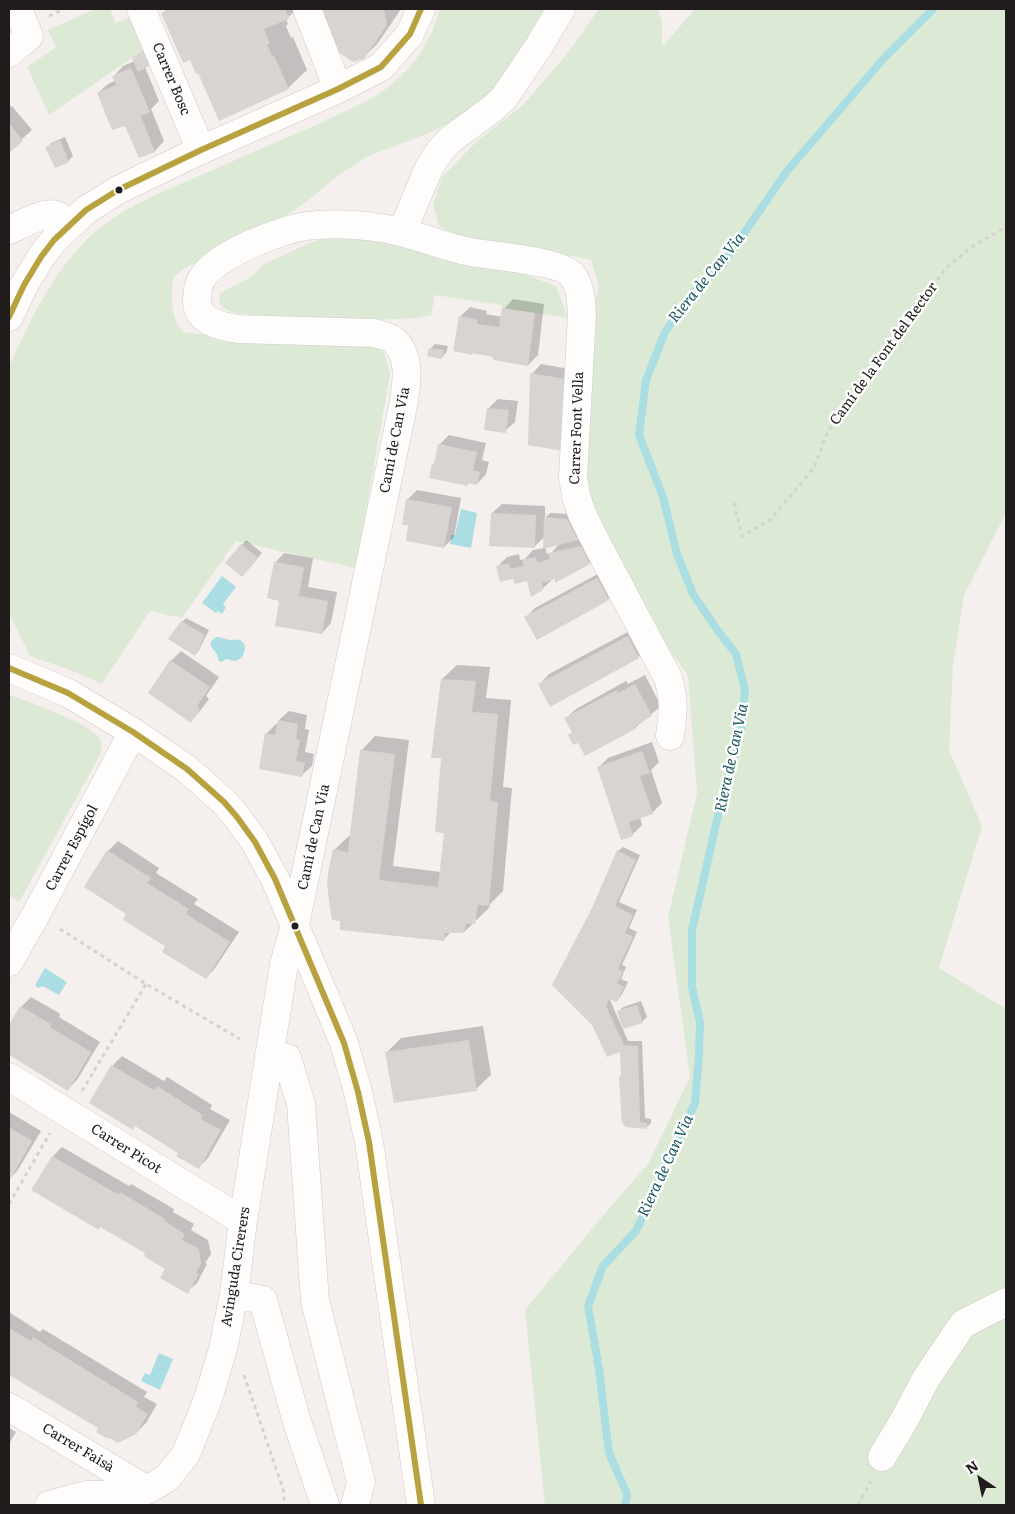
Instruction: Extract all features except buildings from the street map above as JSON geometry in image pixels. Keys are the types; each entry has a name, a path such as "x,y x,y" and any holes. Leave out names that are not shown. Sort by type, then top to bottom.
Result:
{"street":[{"path":"9,53 29,36 18,9"},
{"name":"Carrer Bosc","path":"141,9 201,150"},
{"path":"307,9 338,89"},
{"path":"9,316 41,257 54,240 86,210 105,197 201,150 338,89 381,67 410,34 421,9"},
{"path":"402,232 439,152 451,139 504,98 540,46 561,9"},
{"path":"9,230 51,214 58,216 69,225"},
{"name":"Camí de Can Via","path":"295,924 404,401 407,369 400,348 393,340 385,336 374,333 258,330 222,326 208,320 200,312 197,294 199,285 205,275 222,260 278,234 305,226 322,224 352,225 402,232"},
{"name":"Carrer Font Vella","path":"402,232 474,253 515,258 562,268 571,274 577,283 581,295 582,315 573,477 576,496 582,514 598,546 668,678 673,695 670,736"},
{"path":"11,665 68,693 133,732 187,770 224,802 238,817 255,842 271,872 295,924 344,1043 358,1092 369,1142 420,1505"},
{"name":"Carrer Espígol","path":"9,962 133,732"},
{"name":"Avinguda Cirerers","path":"49,1505 86,1495 124,1496 146,1490 167,1478 186,1454 208,1399 223,1349 234,1294 243,1222 284,964 295,924"},
{"path":"269,1056 287,1058 301,1104 315,1301 361,1482 355,1505"},
{"name":"Carrer Picot","path":"9,1077 72,1101 243,1222"},
{"path":"234,1294 263,1300 297,1422 325,1505"},
{"path":"882,1457 927,1377 963,1324 1006,1302"},
{"name":"Carrer Faisà","path":"9,1407 146,1490"}],"path":[{"name":"Camí de la Font del Rector","path":"734,503 742,536 770,520 814,468 828,431 946,268 973,246 1006,227"},
{"path":"60,929 146,984 240,1040"},
{"path":"9,1204 146,984"},
{"path":"223,1349 244,1374 283,1489 285,1505"}],"green space":[{"path":"95,9 110,9 116,23 130,17 145,49 49,115 27,67 56,47 48,30"},
{"path":"440,9 541,9 551,14 491,93 454,121 424,135 366,157 339,175 305,203 269,226 185,268 173,278 173,311 176,322 184,332 273,343 352,340 378,347 385,355 390,374 356,568 236,541 182,618 150,611 102,684 73,671 30,656 9,613 9,366 35,312 55,278 86,240 124,211 155,195 325,121 372,98 390,86 410,67 421,52 432,32"},
{"path":"599,9 658,9 662,22 662,47 695,9 1006,9 1006,513 964,595 953,666 949,750 982,826 939,968 1006,1009 1006,1505 545,1505 525,1310 648,1164 690,1077 668,917 697,793 688,676 642,610 588,509 583,461 588,326 599,286 591,260 527,247 459,237 439,226 433,205 442,177 478,140 522,106 567,54"},
{"path":"339,232 521,273 556,286 568,318 502,308 502,305 435,295 431,315 417,318 334,321 293,320 236,313 222,307 219,300 220,293 251,277 264,264"},
{"path":"9,695 58,713 85,726 100,739 102,746 99,757 19,902 9,895"}],"water":[{"path":"461,509 477,513 471,548 450,544 451,535 455,535"},
{"path":"222,576 236,587 223,604 226,607 222,614 218,611 216,613 202,603"},
{"path":"216,637 241,641 245,645 242,657 235,661 226,659 222,662 219,661 211,645"},
{"path":"45,968 67,982 59,995 43,986 38,988 35,985"},
{"path":"159,1353 173,1359 160,1390 141,1381 145,1373 150,1375"}],"waterway":[{"name":"Riera de Can Via","path":"625,1505 627,1494 609,1453 599,1369 588,1306 603,1266 636,1231 695,1103 700,1022 692,987 692,930 717,820 741,730 745,690 736,654 693,594 677,554 663,497 639,435 646,380 665,332 694,291 722,265 787,171 885,57 933,9"}],"transit line":[{"path":"9,317 24,285 41,257 54,240 86,210 118,190 201,150 338,89 381,67 410,34 421,9"},
{"path":"9,668 68,693 133,732 187,769 224,802 237,817 255,842 275,879 344,1043 358,1092 369,1142 421,1505"}]}
